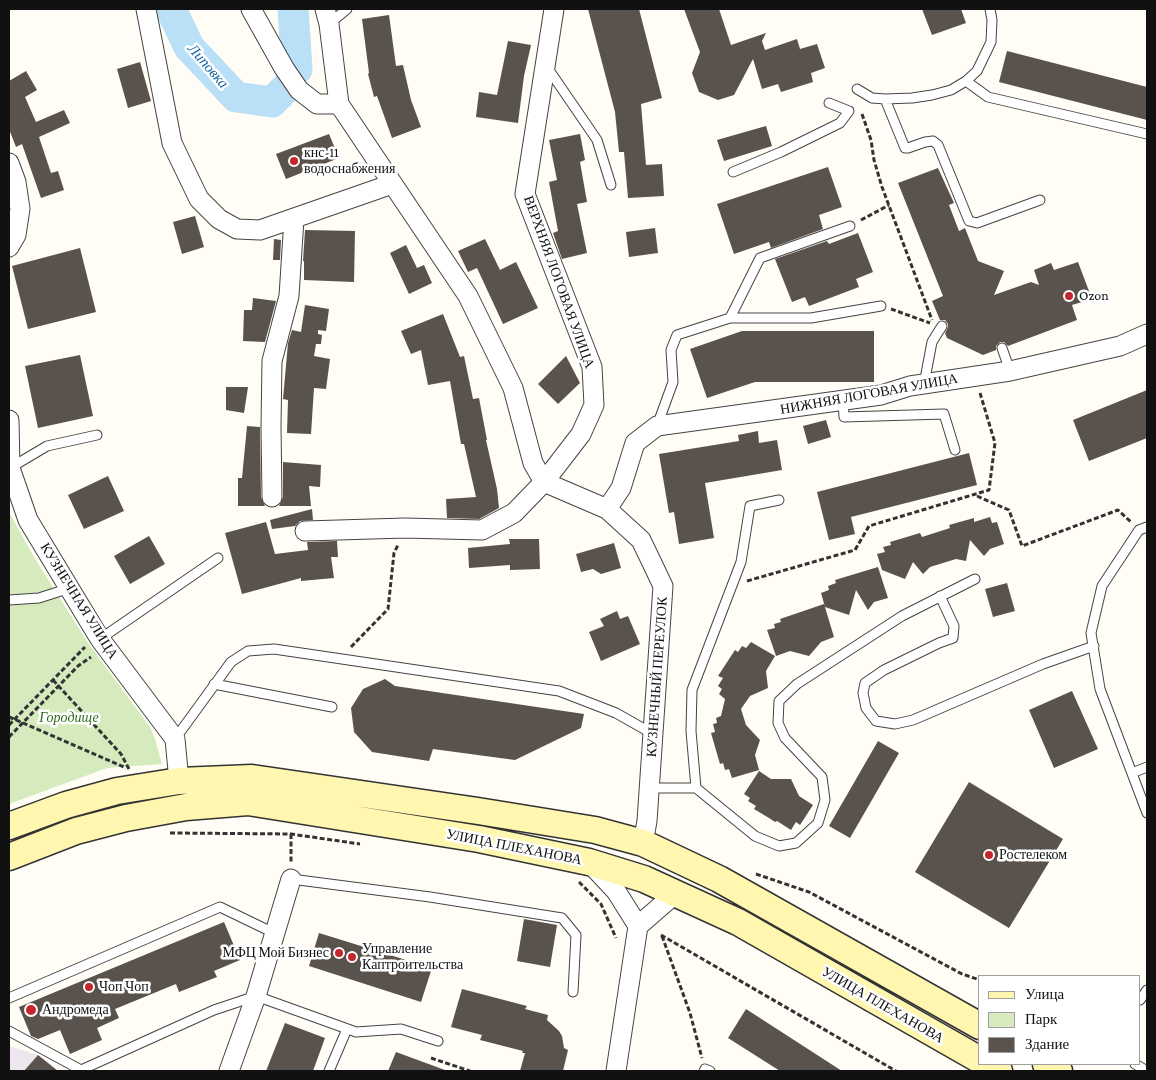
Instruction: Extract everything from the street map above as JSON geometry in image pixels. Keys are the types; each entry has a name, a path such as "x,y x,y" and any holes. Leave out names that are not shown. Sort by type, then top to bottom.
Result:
{"main road":[{"name":"УЛИЦА ПЛЕХАНОВА","path":"9,826 66,805 117,791 178,781 252,778 596,830 643,843 719,879 978,1025"},
{"name":"УЛИЦА ПЛЕХАНОВА","path":"9,857 76,832 126,818 186,808 248,802 479,839 581,870 644,878 738,922 978,1059"},
{"path":"988,1065 999,1071"},
{"path":"1048,1065 1059,1071"}],"street":[{"path":"146,9 172,143 199,199 219,219 237,229 260,230 392,184"},
{"path":"251,9 284,68 299,90 317,104 339,104"},
{"name":"ВЕРХНЯЯ ЛОГОВАЯ УЛИЦА","path":"304,531 405,528 482,530 514,513 544,482 580,434 594,405 592,367 525,194 554,9"},
{"path":"327,16 339,104 468,296 513,388 533,463 544,482"},
{"path":"9,163 16,182 20,209 16,236 9,247"},
{"path":"272,497 272,361 288,296 294,219"},
{"name":"НИЖНЯЯ ЛОГОВАЯ УЛИЦА","path":"607,508 621,488 635,443 657,426 881,395 910,386 1010,371 1120,346 1147,334"},
{"name":"КУЗНЕЧНАЯ УЛИЦА","path":"9,420 10,468 28,520 102,640 175,739"},
{"name":"КУЗНЕЧНЫЙ ПЕРЕУЛОК","path":"544,482 607,508 641,540 663,586 649,788 643,843"},
{"path":"175,739 178,781"},
{"path":"581,870 616,891 638,926"},
{"path":"229,1071 256,996 291,880"},
{"path":"616,1071 638,926 676,893"}],"lane":[{"path":"327,16 347,9"},
{"path":"857,89 872,98 885,99 932,95 951,90 966,81 977,71 991,42 992,20 990,9"},
{"path":"545,64 597,140 611,184"},
{"path":"966,81 988,96 1147,134"},
{"path":"885,99 905,148 933,141 938,144 970,221 977,223 1040,200"},
{"path":"733,172 782,152 840,123 849,111 829,103"},
{"path":"730,318 760,258 850,226"},
{"path":"657,426 673,382 671,350 677,335 730,318 811,318 880,306"},
{"path":"924,384 932,342 942,326"},
{"path":"1002,348 1010,371"},
{"path":"843,400 844,416 944,414 955,450"},
{"path":"10,468 47,446 97,434"},
{"path":"696,788 691,731 692,690 741,562 750,506 779,500"},
{"path":"1143,528 1102,586 1091,633 1100,689 1147,813"},
{"path":"102,640 218,558"},
{"path":"649,788 696,788 755,836 779,846 796,844 818,823 825,800 822,777 785,738 778,723 779,701 797,684 894,621 975,579"},
{"path":"9,600 39,598 70,588"},
{"path":"940,596 954,626 954,638 939,643 884,670 865,683 863,693 866,708 876,721 895,724 913,720 1043,664 1094,646"},
{"path":"175,739 231,662 248,651 274,648 559,691 616,713 653,734"},
{"path":"214,684 332,707"},
{"path":"1132,773 1147,767"},
{"path":"291,880 430,897 562,918 576,935 573,992"},
{"path":"9,998 220,907 276,934"},
{"path":"9,1031 81,1070 214,1010 256,996 356,1032 402,1029 438,1041"},
{"path":"328,1071 347,1029"}],"path":[{"path":"862,116 871,140 874,160 889,205 933,324 880,306"},
{"path":"850,226 889,205"},
{"path":"732,585 773,575 855,550 869,526 976,496 990,490 995,443 975,376"},
{"path":"976,496 1008,510 1022,546 1118,510 1143,528"},
{"path":"340,658 388,609 394,553 405,528"},
{"path":"9,725 53,680 102,640"},
{"path":"9,737 102,640"},
{"path":"9,717 129,770 121,754 53,680"},
{"path":"163,833 291,834 360,844"},
{"path":"291,834 291,880"},
{"path":"581,870 601,904 617,937 615,946"},
{"path":"773,879 809,892 962,974 978,979"},
{"path":"706,1070 690,1013 661,936 896,1071"},
{"path":"431,1058 470,1071"}],"shaded area":[{"path":"9,1046 38,1055 58,1071 9,1071"}],"green space":[{"name":"Городище","path":"9,512 34,557 88,643 150,727 162,764 107,768 9,804"}],"building":[{"path":"588,9 639,9 662,98 641,104 646,165 662,164 664,196 628,198 624,152 619,152 615,112"},
{"path":"684,9 719,9 731,45 766,33 762,41 765,50 797,39 800,49 817,44 825,68 811,73 813,82 781,92 778,84 762,89 753,59 734,95 718,100 699,92 692,73 700,52"},
{"path":"922,9 961,9 966,23 932,35"},
{"path":"389,15 396,66 403,65 411,100 421,127 392,138 377,96 374,97 368,74 362,19"},
{"path":"508,41 531,45 524,76 518,123 476,117 479,92 497,95"},
{"path":"1007,51 1147,87 1147,120 999,82"},
{"path":"140,62 151,101 128,108 117,69"},
{"path":"26,71 37,90 25,97 36,122 64,110 70,123 39,137 51,173 58,171 64,190 41,198 22,144 16,147 9,129 9,81"},
{"path":"766,126 772,146 724,161 717,140"},
{"path":"329,134 339,158 286,179 276,154"},
{"path":"580,134 585,160 580,162 587,202 577,204 587,253 562,259 553,233 558,231 549,182 557,180 549,140"},
{"path":"828,167 842,207 819,215 823,229 771,248 769,242 734,254 717,204"},
{"path":"938,168 954,203 949,205 959,231 965,228 978,261 1004,271 994,295 1031,282 1039,285 1034,270 1051,263 1054,270 1078,262 1092,299 1072,305 1077,320 1008,346 1004,342 1000,342 996,346 996,350 983,355 947,338 945,333 948,324 945,320 940,320 932,301 943,296 898,183"},
{"path":"195,216 204,247 182,254 173,222"},
{"path":"655,228 658,253 629,257 626,232"},
{"path":"305,230 355,231 354,282 304,280"},
{"path":"858,233 873,272 856,279 859,287 809,306 805,297 792,302 775,259 827,241 829,244"},
{"path":"274,239 281,240 280,260 273,260"},
{"path":"485,239 500,270 516,262 538,308 503,324 477,268 468,272 458,251"},
{"path":"406,245 417,268 424,265 432,283 409,294 390,253"},
{"path":"80,248 96,312 28,329 12,266"},
{"path":"253,298 276,301 265,342 243,341 244,310 252,310"},
{"path":"305,305 329,309 326,331 318,330 318,334 322,335 321,344 316,344 314,356 330,359 326,389 314,388 311,434 287,433 288,400 283,399 288,343 292,330 301,332"},
{"path":"443,314 460,357 464,356 473,399 479,398 497,489 499,508 479,519 447,518 446,499 476,497 464,444 461,444 450,381 428,385 421,350 411,354 401,331"},
{"path":"742,331 874,331 874,382 755,382 707,398 690,349"},
{"path":"80,355 93,416 38,428 25,366"},
{"path":"566,356 580,383 558,404 538,384"},
{"path":"226,387 248,387 244,413 226,410"},
{"path":"1147,390 1147,438 1089,461 1073,420"},
{"path":"826,420 831,437 808,444 803,426"},
{"path":"247,426 260,427 261,497 265,506 238,506 238,478 242,478"},
{"path":"758,431 759,443 777,440 782,470 705,483 714,538 679,544 674,512 669,513 659,454 739,441 738,435"},
{"path":"969,453 977,485 851,517 855,534 829,540 817,492"},
{"path":"283,462 321,465 320,487 309,486 311,506 279,506 283,497"},
{"path":"108,476 124,511 84,529 68,495"},
{"path":"312,509 313,520 300,521 295,526 272,529 270,520"},
{"path":"990,517 992,523 997,522 1004,544 990,549 984,556 970,540 966,561 956,559 930,567 923,574 913,562 905,579 882,570 877,554 885,552 883,547 891,545 890,542 920,533 922,537 950,528 949,525 974,518 974,522"},
{"path":"266,522 275,554 308,550 307,542 337,541 338,557 331,557 334,578 301,581 301,578 242,594 225,533"},
{"path":"149,536 165,564 130,584 114,556"},
{"path":"509,539 539,539 540,569 510,570 510,565 469,568 468,548 510,544"},
{"path":"614,543 621,568 601,574 593,569 581,572 576,554"},
{"path":"878,567 888,598 874,602 868,610 856,590 849,615 825,607 821,593 829,590 828,586 836,583 835,580"},
{"path":"1007,583 1015,611 993,617 985,589"},
{"path":"824,604 834,637 821,642 809,656 790,651 776,656 767,630 775,628 774,624 781,622 780,619"},
{"path":"617,611 620,619 628,616 640,644 601,661 589,632 604,626 600,619"},
{"path":"751,642 775,656 766,671 768,688 750,696 741,709 746,725 760,740 755,755 759,770 732,778 729,769 725,770 723,763 720,764 711,733 715,732 713,724 717,723 716,718 721,716 725,699 719,694 722,689 718,686 723,678 718,676 735,650 738,652 742,646 746,648"},
{"path":"385,679 395,686 584,714 581,728 515,760 433,749 429,761 372,752 354,732 351,708 363,689"},
{"path":"1072,691 1098,749 1054,768 1029,710"},
{"path":"878,741 899,753 850,838 829,826"},
{"path":"759,771 771,779 791,779 799,796 813,805 800,825 796,822 791,830 754,809 756,806 748,801 750,798 744,794"},
{"name":"Ростелеком","path":"969,782 1063,839 1009,928 915,872"},
{"path":"524,919 557,925 550,967 517,961"},
{"path":"224,922 240,960 214,971 217,977 179,992 176,984 115,1009 119,1018 97,1028 102,1040 70,1054 60,1030 38,1039 31,1036 19,1007"},
{"path":"319,933 432,968 421,1002 309,966"},
{"path":"462,989 527,1006 525,1009 548,1015 547,1020 559,1031 564,1048 568,1050 563,1071 520,1071 525,1053 522,1053 523,1051 480,1040 482,1035 451,1027"},
{"path":"746,1009 842,1071 780,1071 728,1038"},
{"path":"285,1023 325,1038 313,1071 266,1071"},
{"path":"396,1052 445,1070 388,1071"},
{"path":"38,1055 58,1071 24,1071"}],"waterway":[{"name":"Липовка","path":"171,9 189,47 236,97 272,102 287,87"},
{"name":"Липовка","path":"293,9 297,69"}],"place":[{"name":"кнс-11 водоснабжения","path":"294,161"},
{"name":"Ozon","path":"1069,296"},
{"name":"Ростелеком","path":"989,855"},
{"name":"МФЦ Мой Бизнес","path":"339,953"},
{"name":"Управление Каптроительства","path":"352,957"},
{"name":"Чоп Чоп","path":"89,987"},
{"name":"Андромеда","path":"31,1010"}]}
